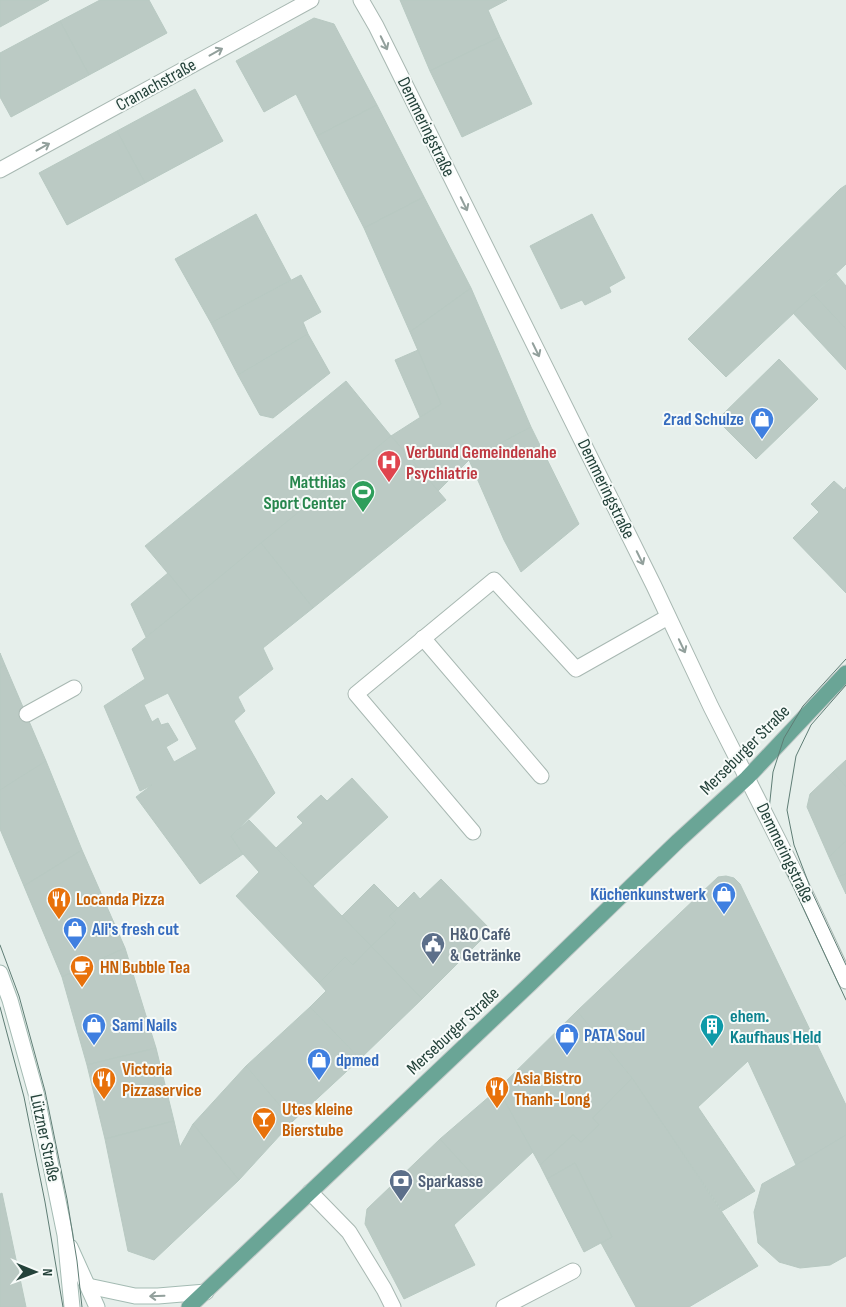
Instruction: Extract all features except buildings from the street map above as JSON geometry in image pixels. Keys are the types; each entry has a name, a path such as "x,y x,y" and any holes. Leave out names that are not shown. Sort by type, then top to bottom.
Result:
{"main road":[{"name":"Merseburger Straße","path":"189,1307 678,841 748,778 843,682"}],"street":[{"name":"Cranachstraße","path":"0,170 311,0"},
{"name":"Demmeringstraße","path":"361,0 376,26 711,707 802,887 846,981"},
{"path":"473,832 356,694 494,580 576,669 668,617"},
{"path":"423,638 541,776"},
{"path":"27,714 74,688"},
{"name":"Lützner Straße","path":"0,973 5,1002 36,1093 65,1235 72,1307"},
{"path":"310,1192 349,1232 394,1307"},
{"path":"65,1235 97,1307"},
{"path":"504,1307 573,1270"},
{"path":"88,1286 135,1296 206,1292"}],"tram line":[{"path":"846,659 803,706 784,738 773,772 769,810 785,869 846,1000"},
{"path":"846,685 811,725 796,756 787,810 794,845 812,892 846,965"},
{"path":"0,945 19,996 45,1091 67,1199 82,1307"},
{"path":"0,1007 24,1097 63,1307"}],"place":[{"name":"2rad Schulze","path":"762,440"},
{"name":"Verbund Gemeindenahe Psychiatrie","path":"389,483"},
{"name":"Matthias Sport Center","path":"363,513"},
{"name":"Küchenkunstwerk","path":"724,915"},
{"name":"Locanda Pizza","path":"59,920"},
{"name":"Ali's fresh cut","path":"75,950"},
{"name":"H&O Café & Getränke","path":"433,965"},
{"name":"HN Bubble Tea","path":"82,988"},
{"name":"Sami Nails","path":"94,1046"},
{"name":"ehem. Kaufhaus Held","path":"712,1047"},
{"name":"PATA Soul","path":"567,1056"},
{"name":"dpmed","path":"319,1081"},
{"name":"Victoria Pizzaservice","path":"104,1100"},
{"name":"Asia Bistro Thanh-Long","path":"497,1109"},
{"name":"Utes kleine Bierstube","path":"264,1140"},
{"name":"Sparkasse","path":"401,1202"}]}
